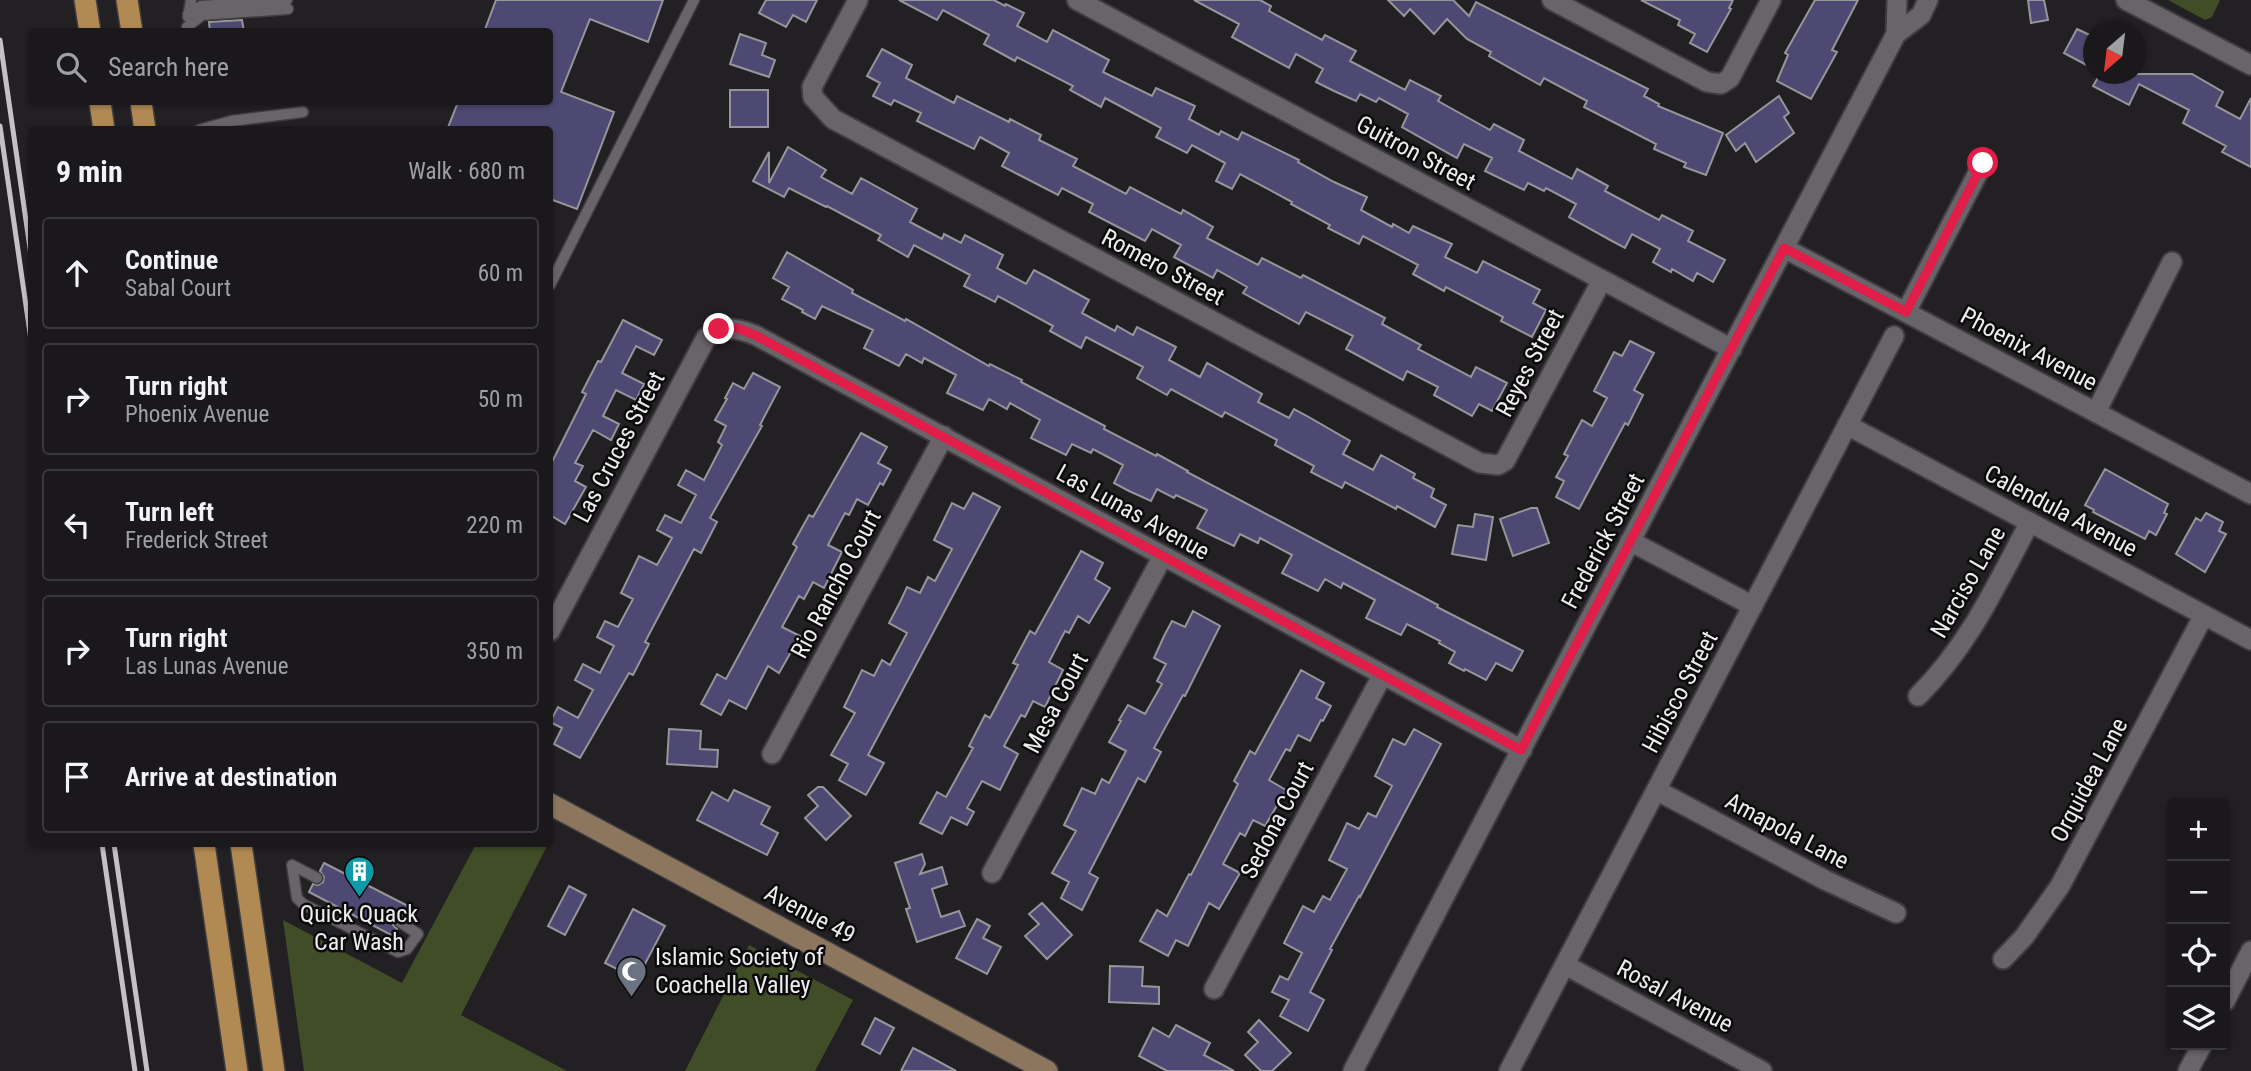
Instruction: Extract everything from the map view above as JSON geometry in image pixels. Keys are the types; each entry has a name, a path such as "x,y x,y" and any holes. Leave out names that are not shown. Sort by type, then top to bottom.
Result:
{"main road":[{"path":"127,0 131,28"},
{"path":"100,105 103,126"},
{"path":"141,105 144,126"},
{"path":"204,847 237,1071"},
{"path":"241,847 274,1071"}],"street":[{"name":"Romero Street","path":"858,0 812,87 813,97 833,119 1468,457 1480,463 1498,465"},
{"name":"Guitron Street","path":"1077,0 1732,349"},
{"path":"1552,0 1707,82 1721,84 1730,78 1771,0"},
{"name":"Frederick Street","path":"1353,1071 1896,34 1898,0"},
{"name":"Frederick Street","path":"1896,34 1921,15 1928,0"},
{"path":"2126,0 2251,65"},
{"path":"1906,312 1983,163"},
{"name":"Phoenix Avenue","path":"1784,248 2251,494"},
{"path":"2096,412 2172,262"},
{"name":"Reyes Street","path":"1498,465 1505,461 1510,453 1602,280"},
{"name":"Las Lunas Avenue","path":"719,329 737,328 755,335 1521,750"},
{"name":"Las Cruces Street","path":"553,625 697,353 706,338 719,329"},
{"name":"Hibisco Street","path":"1508,1071 1894,336"},
{"name":"Calendula Avenue","path":"1847,425 2251,640"},
{"name":"Rio Rancho Court","path":"772,754 944,436"},
{"name":"Narciso Lane","path":"1918,696 1955,656 1971,632 2030,522"},
{"path":"1630,541 1753,606"},
{"name":"Mesa Court","path":"992,873 1163,556"},
{"name":"Orquidea Lane","path":"2003,959 2044,912 2060,886 2204,615"},
{"name":"Sedona Court","path":"1214,989 1382,676"},
{"name":"Amapola Lane","path":"1657,790 1825,880 1896,913"},
{"name":"Avenue 49","path":"553,806 1046,1071"},
{"path":"2230,991 2251,951"},
{"name":"Rosal Avenue","path":"1565,965 1762,1071"},
{"path":"2188,1071 2199,1050"}],"lane":[{"path":"187,28 191,0"},
{"path":"553,279 694,0"},
{"path":"188,14 201,6 288,5"},
{"path":"188,28 202,15 288,5"},
{"path":"213,126 231,121 303,112"},
{"path":"317,878 292,865 297,898 303,904 398,952 407,949 418,934 400,922"}],"green space":[{"path":"2168,0 2220,0 2212,17 2205,20"},
{"path":"474,847 546,847 461,1015 567,1071 304,1071 283,920 402,983"},
{"path":"749,945 853,1000 815,1071 685,1071"}],"building":[{"path":"496,0 663,0 648,42 590,19 561,92 614,112 577,209 553,200 553,126 449,126 457,105 553,105 553,28 486,28"},
{"path":"766,0 817,0 806,22 793,15 786,27 759,13"},
{"path":"899,0 994,0 1005,6 1006,4 1024,13 1017,26 1047,42 1053,30 1109,60 1103,72 1152,96 1156,88 1195,106 1189,119 1219,135 1221,131 1238,140 1242,132 1367,197 1361,210 1392,227 1393,224 1409,233 1413,226 1452,244 1445,257 1477,273 1483,261 1540,290 1533,303 1546,310 1532,337 1501,321 1503,317 1446,287 1444,291 1413,274 1418,265 1363,236 1359,244 1328,228 1330,225 1291,204 1292,202 1240,174 1232,189 1216,181 1225,163 1192,145 1187,153 1156,137 1161,128 1105,98 1101,107 1070,90 1073,86 1017,57 1015,61 984,44 989,35 943,10 937,20"},
{"path":"1194,0 1260,0 1271,6 1269,11 1322,40 1325,35 1356,51 1350,61 1405,90 1410,80 1441,96 1438,101 1490,130 1494,124 1524,140 1519,151 1572,179 1577,169 1608,186 1605,191 1659,220 1662,215 1693,231 1688,241 1725,260 1713,282 1697,273 1693,281 1672,269 1671,272 1653,262 1660,249 1632,234 1625,248 1569,217 1576,204 1546,188 1544,191 1528,183 1524,190 1485,171 1492,158 1464,144 1457,158 1402,127 1408,114 1379,98 1376,102 1360,94 1356,101 1316,82 1323,69 1296,54 1289,68 1232,37 1239,24"},
{"path":"1388,0 1453,0 1469,16 1476,2 1648,89 1644,96 1659,104 1658,106 1723,133 1706,175 1684,167 1686,163 1654,149 1656,144 1584,107 1587,101 1544,78 1540,85 1489,56 1491,52 1467,39 1447,19 1434,34 1410,9 1404,16"},
{"path":"1641,0 1733,0 1729,8 1731,9 1707,52 1690,43 1695,34 1678,25 1680,20"},
{"path":"1815,0 1858,0 1832,50 1837,52 1811,99 1777,81 1788,55 1785,53"},
{"path":"2028,0 2044,0 2048,20 2031,23"},
{"path":"242,20 243,28 210,28 209,22"},
{"path":"2077,29 2083,32 2083,63 2064,53"},
{"path":"740,34 766,43 762,55 775,60 769,77 730,64"},
{"path":"882,49 912,65 906,78 954,103 957,96 1041,135 1039,140 1077,159 1073,166 1126,194 1130,187 1181,214 1183,210 1213,227 1207,238 1258,265 1262,258 1301,278 1303,275 1385,318 1382,324 1421,345 1418,349 1471,377 1476,367 1507,383 1492,411 1479,404 1472,416 1434,395 1438,387 1407,371 1403,380 1346,349 1353,336 1306,312 1299,324 1243,293 1247,287 1217,270 1213,278 1174,257 1181,245 1152,229 1145,241 1089,212 1093,204 1062,188 1058,195 1002,166 1009,153 980,137 974,149 917,121 921,113 894,100 891,105 873,96 880,83 867,76"},
{"path":"2146,74 2192,74 2223,92 2216,106 2240,119 2251,98 2251,167 2222,152 2226,146 2183,123 2189,110 2139,84 2146,84"},
{"path":"2094,84 2139,84 2129,105 2093,86"},
{"path":"730,90 768,90 768,127 730,127"},
{"path":"1779,96 1789,113 1784,117 1794,133 1756,162 1745,143 1736,151 1726,135"},
{"path":"788,147 826,170 821,177 852,194 861,178 917,209 910,222 942,239 944,234 961,243 965,235 1003,255 997,268 1026,284 1034,270 1089,300 1082,313 1115,331 1117,326 1133,335 1137,327 1176,347 1169,360 1200,377 1207,363 1262,394 1258,402 1289,418 1294,409 1307,416 1350,441 1343,454 1373,470 1381,455 1415,474 1413,478 1434,489 1431,497 1446,505 1435,527 1345,482 1342,488 1311,472 1314,466 1275,445 1277,440 1225,412 1222,417 1171,389 1167,395 1137,378 1143,367 1086,337 1081,348 1050,331 1053,326 998,296 995,302 964,286 970,275 914,245 908,257 878,240 881,235 827,206 789,188 784,197 753,181 769,152 769,183"},
{"path":"787,252 853,290 852,293 905,321 906,319 989,366 990,364 1022,380 1021,382 1105,426 1104,429 1156,456 1157,454 1523,651 1512,671 1496,663 1486,680 1465,669 1464,671 1449,663 1455,652 1439,643 1440,641 1407,624 1401,635 1366,618 1375,600 1343,583 1341,588 1325,579 1318,591 1282,573 1292,555 1260,538 1258,543 1240,534 1234,546 1197,528 1207,510 1157,489 1151,501 1114,483 1123,465 1093,449 1091,453 1072,444 1066,455 1031,438 1040,420 1010,403 1007,409 989,399 983,410 947,393 956,375 924,358 922,363 906,354 899,366 864,348 873,330 822,306 815,319 782,299 789,287 773,278"},
{"path":"623,320 662,340 654,355 636,346 622,373 644,384 636,400 616,390 603,416 619,424 611,440 593,430 575,463 583,466 575,481 586,487 565,524 553,517 553,460 586,394 582,392 598,361 601,362"},
{"path":"1630,341 1654,353 1634,390 1643,395 1579,509 1556,497 1564,481 1556,477 1568,456 1564,454 1582,420 1592,426 1607,398 1594,391 1614,352 1622,356"},
{"path":"753,373 780,387 760,425 762,426 710,518 717,522 701,553 694,549 645,642 649,644 633,675 629,673 580,758 554,744 562,728 553,724 553,716 558,707 578,718 593,690 575,680 583,664 600,673 614,646 597,637 605,621 618,627 633,599 621,593 639,556 657,565 672,538 657,530 665,515 681,523 696,495 678,485 686,470 704,480 722,445 718,442 726,426 715,420 733,383 744,389"},
{"path":"861,433 887,447 878,463 891,470 868,505 857,499 849,515 845,513 828,545 842,552 824,588 813,582 804,599 799,596 782,627 800,636 779,673 768,666 746,709 729,700 721,715 701,704 717,674 726,679 797,547 793,544 809,515 813,517"},
{"path":"2105,469 2168,504 2164,513 2167,514 2156,535 2149,531 2145,539 2093,512 2094,510 2085,505"},
{"path":"973,493 1000,507 868,755 884,763 866,795 839,780 848,764 831,755 855,713 844,707 862,670 874,676 882,660 890,665 907,633 889,623 907,587 920,593 928,577 935,581 952,549 934,540 952,503 964,509"},
{"path":"1537,508 1549,543 1513,556 1500,519"},
{"path":"2206,513 2223,522 2219,531 2226,534 2205,572 2176,554 2196,518 2201,521"},
{"path":"1475,514 1493,517 1486,560 1452,554 1458,525 1473,527"},
{"path":"1081,551 1103,563 1095,579 1110,588 1089,623 1078,616 1069,633 1065,631 1049,662 1063,670 1045,707 1033,701 1025,717 1021,715 1004,746 1018,754 1000,790 982,781 967,808 974,812 967,825 951,817 942,834 920,823 937,792 946,797 973,748 969,746 985,715 990,718 1018,665 1013,663 1030,631 1035,634"},
{"path":"1193,611 1220,626 1185,696 1183,695 1154,748 1161,752 1145,782 1138,778 1089,873 1098,878 1082,910 1061,898 1069,882 1052,873 1076,831 1064,825 1082,788 1095,794 1102,779 1109,783 1126,751 1109,742 1121,721 1119,720 1128,705 1145,714 1162,684 1157,681 1166,664 1154,658 1164,636 1172,621 1185,627"},
{"path":"1301,670 1324,683 1316,698 1331,706 1310,741 1298,735 1290,751 1286,749 1269,780 1286,790 1265,826 1253,820 1245,836 1240,833 1223,864 1240,873 1219,909 1209,903 1188,946 1176,940 1168,956 1140,941 1157,910 1167,916 1238,784 1234,781 1250,751 1255,754"},
{"path":"669,729 701,731 700,749 718,750 717,767 667,764"},
{"path":"1414,729 1441,744 1330,949 1332,950 1310,992 1324,1000 1308,1031 1280,1016 1289,1000 1272,992 1280,976 1288,980 1302,953 1284,943 1303,906 1314,912 1323,896 1330,900 1347,869 1329,860 1347,823 1359,829 1368,813 1376,817 1392,786 1375,776 1393,739 1405,745"},
{"path":"818,787 823,787 851,816 826,840 805,818 818,806 808,795"},
{"path":"734,790 770,807 761,824 778,833 767,855 697,820 712,792 728,801"},
{"path":"922,854 925,864 920,874 942,867 947,884 932,889 941,917 959,911 965,926 917,942 906,909 910,908 895,863"},
{"name":"Quick Quack Car Wash","path":"324,863 408,906 403,915 394,918 393,925 397,929 393,936 309,892 313,884 323,882 324,877 320,871"},
{"path":"569,886 586,895 565,935 548,926"},
{"path":"1042,903 1072,935 1047,959 1025,936 1039,924 1029,914"},
{"name":"Islamic Society of Coachella Valley","path":"633,909 665,926 637,979 605,963"},
{"path":"977,919 990,926 983,938 1001,947 987,974 956,958"},
{"path":"1110,966 1143,967 1142,986 1159,987 1159,1004 1109,1002"},
{"path":"875,1018 894,1028 880,1054 862,1044"},
{"path":"1259,1020 1291,1053 1272,1071 1261,1071 1245,1055 1258,1042 1248,1032"},
{"path":"1176,1025 1210,1043 1204,1055 1234,1071 1167,1071 1139,1056 1153,1028 1169,1037"},
{"path":"913,1048 921,1052 956,1071 901,1071"}],"railway":[{"path":"0,40 28,234"},
{"path":"0,126 28,319"},
{"path":"102,847 135,1071"},
{"path":"114,847 147,1071"}],"place":[{"name":"Quick Quack Car Wash","path":"359,899"},
{"name":"Islamic Society of Coachella Valley","path":"632,998"}],"route":[{"path":"719,329 737,328 755,335 1521,750 1784,248 1906,312 1983,163"}]}
